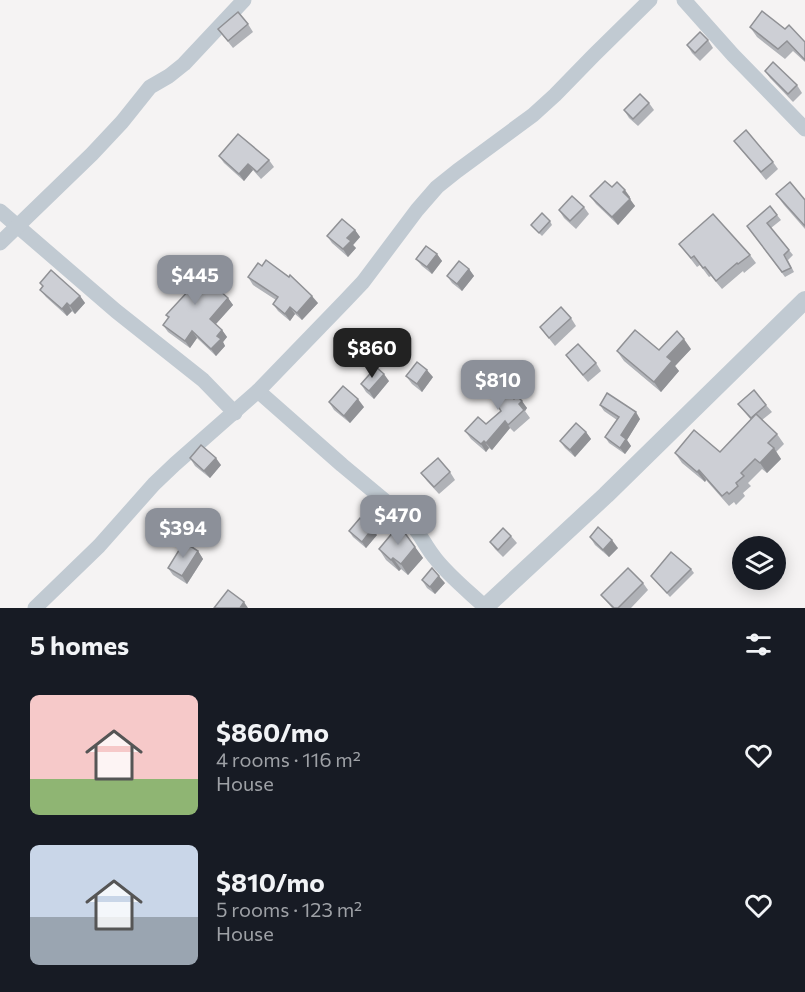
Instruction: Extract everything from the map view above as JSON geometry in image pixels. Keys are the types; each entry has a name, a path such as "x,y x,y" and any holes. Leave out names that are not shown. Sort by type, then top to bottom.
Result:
{"street":[{"path":"0,243 92,154 150,87 177,70 231,7 244,0"},
{"path":"35,608 111,534 154,484 258,391 363,282 437,187 539,110 650,0"},
{"path":"684,0 733,55 805,129"},
{"path":"0,211 116,311 203,380 235,412"},
{"path":"258,391 408,520 433,556 484,608 606,495 805,300"}],"building":[{"path":"762,11 785,29 789,25 805,42 805,60 787,41 778,49 750,27"},
{"path":"238,12 248,24 228,41 218,29"},
{"path":"700,32 708,40 695,53 687,45"},
{"path":"773,62 797,85 788,94 765,71"},
{"path":"640,94 649,103 633,119 624,110"},
{"path":"746,130 773,162 761,172 734,141"},
{"path":"238,134 269,160 257,172 248,164 239,174 219,156"},
{"path":"605,181 612,187 617,182 630,199 612,217 590,196"},
{"path":"790,182 805,200 805,226 776,194"},
{"path":"572,196 584,207 570,221 559,210"},
{"path":"770,206 777,215 767,223 789,250 784,255 791,268 782,272 747,226"},
{"path":"542,213 550,221 539,233 531,225"},
{"path":"713,214 750,255 716,281 694,256 691,258 679,244"},
{"path":"342,219 355,230 347,238 351,241 343,249 327,236"},
{"path":"426,246 437,254 427,267 416,259"},
{"path":"175,256 199,278 202,275 228,298 210,319 222,330 217,336 221,339 211,349 192,331 185,341 163,325 169,317 166,315 191,288 175,273 171,277 163,269"},
{"path":"266,260 289,277 290,275 312,296 297,313 290,307 285,314 273,304 278,297 248,277 258,263 262,266"},
{"path":"459,261 469,269 457,284 447,276"},
{"path":"51,270 80,296 70,306 67,303 62,309 40,290 43,286 40,283"},
{"path":"561,307 571,318 549,338 540,327"},
{"path":"635,330 659,350 677,331 684,339 667,357 672,361 654,382 617,351"},
{"path":"578,344 596,363 583,375 566,355"},
{"path":"417,362 427,370 417,384 406,376"},
{"path":"376,367 384,374 369,391 361,384"},
{"path":"507,374 516,388 509,393 514,399 517,396 522,401 519,404 524,410 508,425 505,421 486,443 484,441 481,444 465,431 478,417 486,424 501,411 487,388"},
{"path":"343,386 358,399 344,416 329,402"},
{"path":"754,390 766,405 751,418 738,404"},
{"path":"607,393 636,412 621,435 626,439 620,448 605,437 619,417 600,405"},
{"path":"756,414 777,434 768,443 774,448 760,463 755,459 741,473 744,476 729,494 727,492 722,496 699,470 697,472 675,453 694,430 720,452"},
{"path":"576,423 586,432 570,450 560,441"},
{"path":"201,445 216,458 204,471 190,458"},
{"path":"438,458 450,472 434,487 421,473"},
{"path":"360,518 372,529 362,542 349,531"},
{"path":"399,525 415,547 401,564 393,558 391,560 379,549"},
{"path":"598,527 612,540 603,550 590,537"},
{"path":"503,528 511,536 498,550 490,542"},
{"path":"184,542 198,551 182,576 168,568"},
{"path":"671,552 691,569 667,593 651,576"},
{"path":"432,568 439,576 430,587 422,580"},
{"path":"628,568 643,583 618,608 614,608 601,595"},
{"path":"228,590 244,602 240,608 214,608"}]}
